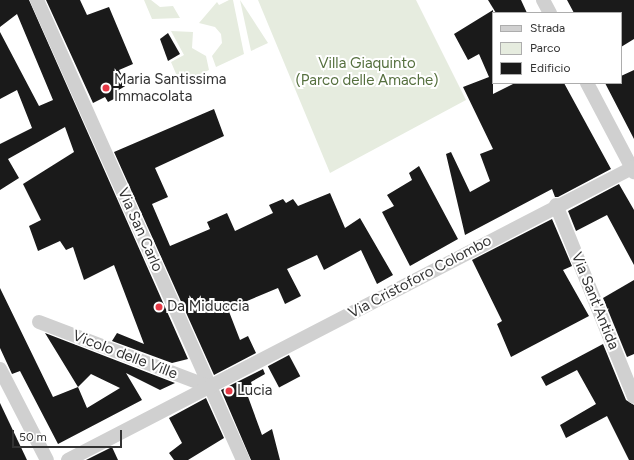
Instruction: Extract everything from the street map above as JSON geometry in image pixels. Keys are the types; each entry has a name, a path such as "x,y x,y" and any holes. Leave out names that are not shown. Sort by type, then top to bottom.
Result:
{"street":[{"name":"Via San Carlo","path":"37,0 243,460"},
{"path":"543,0 549,12"},
{"path":"588,84 633,169"},
{"name":"Via Cristoforo Colombo","path":"68,460 556,205 633,169"},
{"name":"Via Sant'Antida","path":"556,205 634,397"},
{"name":"Vicolo delle Ville","path":"39,322 210,387"},
{"path":"0,369 48,460"}],"green space":[{"path":"144,0 151,0 160,7 173,6 180,18 152,19"},
{"path":"229,0 233,0 244,54 216,67 212,56 222,43 221,34 215,27 199,23 217,2 219,5"},
{"path":"240,0 268,43 251,51"},
{"name":"Villa Giaquinto (Parco delle Amache)","path":"258,0 416,0 466,100 330,173"},
{"path":"171,31 193,32 192,48 206,56 209,70 180,83 171,62 184,55"}],"building":[{"path":"0,0 29,0 188,359 172,363 112,341 117,333 144,344 114,265 84,280 73,247 66,250 60,241 38,251 29,226 41,220 23,184 74,152 65,127 8,159 19,178 0,190 0,144 32,128 17,90 0,99 0,32 39,106 53,100 17,14 0,27"},
{"path":"46,0 80,0 87,15 109,7 133,64 119,70 127,85 117,91 120,96 108,102 105,97 93,103"},
{"path":"488,0 521,0 527,12 495,12"},
{"path":"567,0 634,0 634,39 622,46 622,12 573,12"},
{"path":"493,10 493,94 513,84 565,84 611,169 558,197 555,197 552,189 465,235 446,154 451,152 470,192 490,181 480,154 493,149 463,87 489,77 479,54 468,60 454,34"},
{"path":"168,33 180,54 168,61 160,39"},
{"path":"634,70 634,139 606,84 622,84 622,76"},
{"path":"214,109 224,136 155,168 168,197 152,204 170,246 210,229 207,222 227,213 235,231 273,213 269,205 283,199 286,203 293,199 298,206 330,193 345,228 360,218 393,275 377,284 361,250 324,270 317,255 287,269 301,296 285,304 278,288 228,309 240,340 248,336 256,353 214,375 114,152"},
{"path":"419,166 458,239 410,266 382,212 394,206 387,195 412,180 409,173"},
{"path":"619,184 634,210 634,265 607,215 576,231 568,211"},
{"path":"552,219 572,266 563,270 589,316 511,357 497,324 502,321 472,260"},
{"path":"634,280 634,354 627,357 603,298"},
{"path":"0,288 53,397 78,387 45,333 175,383 160,390 126,373 142,400 58,444 20,371 12,374 0,348","holes":["91,374 120,388 87,408 78,387"]},
{"path":"603,344 626,400 634,405 634,460 629,460 607,416 566,438 560,425 596,404 577,370 546,386 541,377"},
{"path":"289,355 300,376 279,387 268,366"},
{"path":"263,369 265,374 251,382 254,392 247,394 262,435 272,429 280,460 251,460 221,390"},
{"path":"206,398 224,438 188,460 174,460 169,453 182,443 169,418"},
{"path":"0,403 27,460 0,460"},
{"path":"112,447 118,460 86,460"}],"place":[{"name":"Maria Santissima Immacolata","path":"106,88"},
{"name":"Da Miduccia","path":"159,307"},
{"name":"Lucia","path":"229,391"}]}
